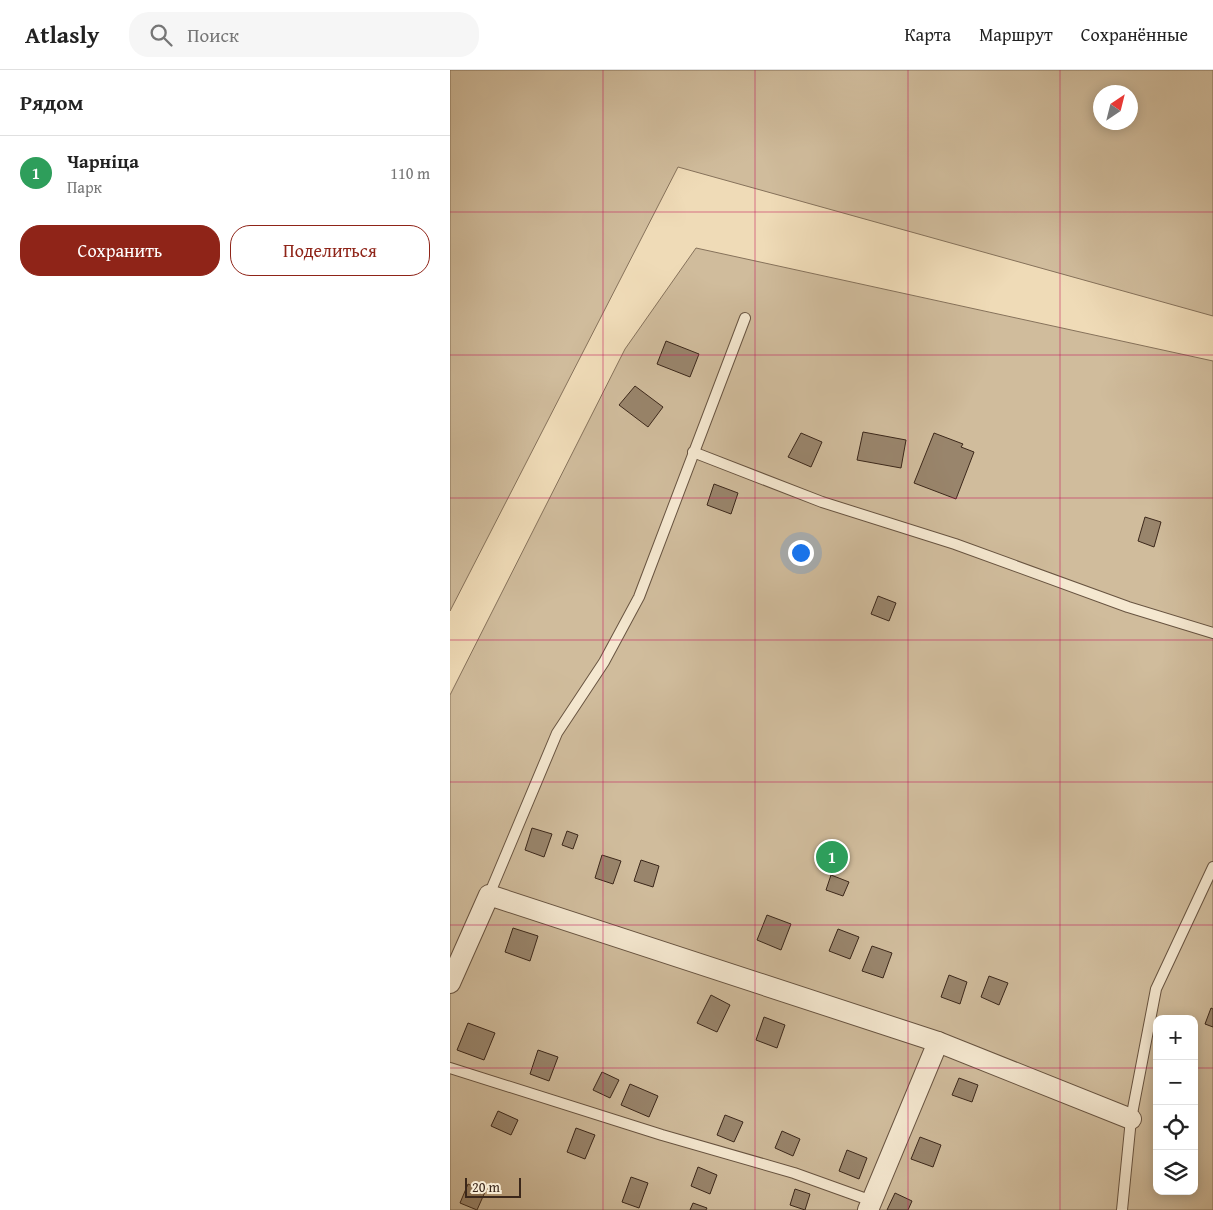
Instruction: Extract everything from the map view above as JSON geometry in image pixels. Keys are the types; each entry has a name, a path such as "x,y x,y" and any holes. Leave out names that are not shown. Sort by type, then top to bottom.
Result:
{"street":[{"path":"450,983 489,895 938,1042 1132,1119"},
{"path":"870,1205 938,1042"}],"lane":[{"path":"489,895 557,733 604,662 639,596 745,318"},
{"path":"693,452 822,502 955,544 1128,607 1213,633"},
{"path":"1122,1210 1132,1119 1156,989 1213,867"},
{"path":"450,1068 662,1136 794,1173 870,1205"}],"shaded area":[{"path":"450,70 1213,70 1213,316 678,167 450,611"},
{"path":"696,248 1213,361 1213,1210 450,1210 450,695 625,349"}],"building":[{"path":"666,341 699,354 690,377 657,364"},
{"path":"635,386 663,407 648,427 619,405"},
{"path":"863,432 906,440 901,468 857,460"},
{"path":"801,433 822,442 811,467 788,457"},
{"path":"934,433 963,444 961,447 974,452 956,499 914,483"},
{"path":"714,484 738,493 731,514 707,505"},
{"path":"1145,517 1161,522 1154,547 1138,541"},
{"path":"878,596 896,603 889,621 871,614"},
{"path":"532,828 552,834 544,857 525,850"},
{"path":"567,831 578,835 573,849 562,845"},
{"path":"602,855 621,861 613,884 595,878"},
{"path":"641,860 659,866 653,887 634,881"},
{"path":"831,875 849,882 843,896 826,890"},
{"path":"767,915 791,924 781,950 757,940"},
{"path":"513,928 538,936 530,961 505,952"},
{"path":"838,929 859,937 850,959 829,951"},
{"path":"872,946 892,953 883,978 862,971"},
{"path":"949,975 967,982 960,1004 941,997"},
{"path":"989,976 1008,983 999,1005 981,997"},
{"path":"711,995 730,1005 717,1032 697,1023"},
{"path":"1211,1008 1213,1009 1213,1027 1205,1024"},
{"path":"764,1017 785,1025 777,1048 756,1040"},
{"path":"468,1023 495,1033 484,1060 457,1050"},
{"path":"538,1050 558,1057 549,1081 530,1074"},
{"path":"602,1072 619,1080 610,1098 593,1090"},
{"path":"959,1078 978,1085 972,1102 952,1095"},
{"path":"630,1084 658,1096 649,1117 621,1105"},
{"path":"498,1111 518,1120 511,1135 491,1126"},
{"path":"725,1115 743,1122 734,1142 717,1135"},
{"path":"576,1128 595,1135 585,1159 567,1152"},
{"path":"782,1131 800,1139 793,1156 775,1148"},
{"path":"920,1137 941,1145 933,1167 911,1159"},
{"path":"847,1150 867,1158 859,1179 839,1171"},
{"path":"698,1167 717,1175 710,1194 691,1186"},
{"path":"631,1177 648,1183 639,1208 622,1202"},
{"path":"468,1184 485,1192 477,1210 460,1203"},
{"path":"795,1189 810,1194 805,1210 790,1205"},
{"path":"895,1193 912,1201 908,1210 887,1210"},
{"path":"693,1203 707,1208 706,1210 690,1210"}],"place":[{"name":"Чарніца","path":"832,857"}]}
